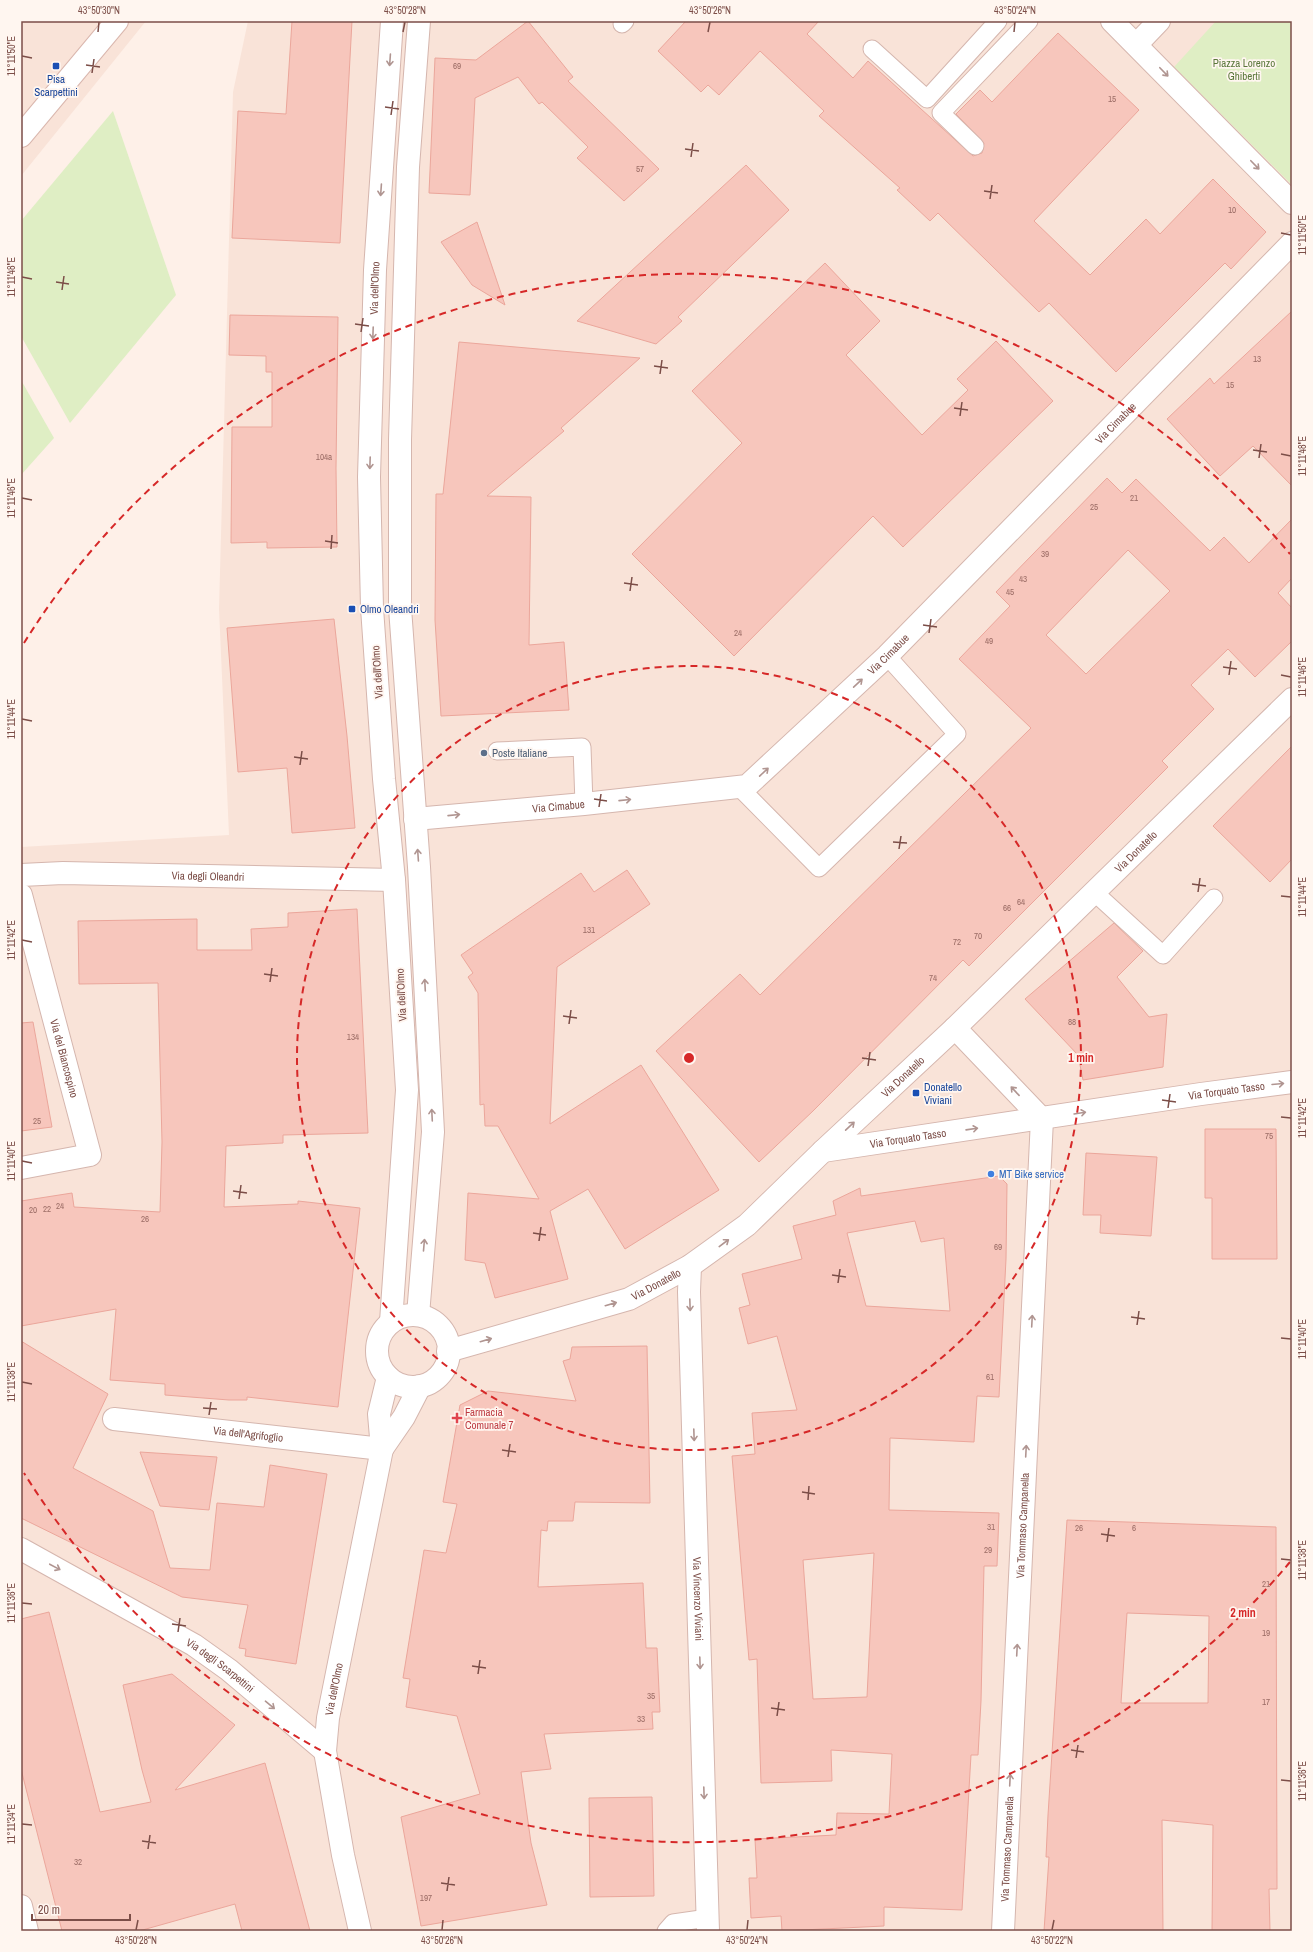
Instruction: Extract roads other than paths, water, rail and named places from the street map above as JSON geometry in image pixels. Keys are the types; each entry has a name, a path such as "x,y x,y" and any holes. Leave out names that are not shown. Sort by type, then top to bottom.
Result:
{"street":[{"path":"21,136 117,21"},
{"name":"Via dell'Olmo","path":"391,1322 407,1090 394,880 384,780 372,608 369,477 375,270 392,21"},
{"path":"418,1315 433,1132 415,819 400,608 400,440 408,167 419,21"},
{"path":"1112,21 1137,44 1292,203"},
{"path":"1137,44 1159,21"},
{"name":"Via Cimabue","path":"415,819 584,804 740,788 747,786 886,656 1292,244"},
{"name":"Via Donatello","path":"448,1351 628,1299 690,1266 747,1225 823,1151 955,1028 1292,699"},
{"name":"Via degli Oleandri","path":"21,875 63,873 394,880"},
{"name":"Via del Biancospino","path":"21,895 90,1155 21,1168"},
{"path":"955,1028 1042,1119"},
{"name":"Via Torquato Tasso","path":"823,1151 1292,1082"},
{"name":"Via Tommaso Campanella","path":"1003,1931 1042,1119"},
{"name":"Via Vincenzo Viviani","path":"690,1266 708,1924"},
{"path":"418,1315 437,1324 444,1333 448,1351 445,1365 439,1375 431,1382 420,1386 398,1384 388,1377 380,1367 377,1355 378,1343 383,1331 391,1322 402,1316 418,1315"},
{"name":"Via dell'Olmo","path":"360,1931 343,1855 325,1751 328,1718 382,1449 379,1414 388,1377"},
{"name":"Via dell'Olmo","path":"382,1449 404,1417 420,1386"},
{"name":"Via dell'Agrifoglio","path":"114,1418 382,1449"},
{"name":"Via degli Scarpettini","path":"21,1549 194,1645 229,1670 325,1751"},
{"path":"21,1906 27,1931"}],"lane":[{"path":"872,49 927,100 998,21"},
{"path":"975,146 941,113 1029,21"},
{"path":"740,788 819,868 957,734 886,656"},
{"path":"497,751 582,747 584,804"},
{"path":"1094,892 1163,955 1214,898"},
{"path":"666,1931 673,1923 708,1924"}],"place":[{"name":"Pisa Scarpettini","path":"56,66"},
{"name":"Olmo Oleandri","path":"352,609"},
{"name":"Poste Italiane","path":"484,753"},
{"name":"Donatello Viviani","path":"916,1093"},
{"name":"MT Bike service","path":"991,1174"},
{"name":"Farmacia Comunale 7","path":"457,1418"}],"park label":[{"name":"Piazza Lorenzo Ghiberti","path":"1244,69"}]}
